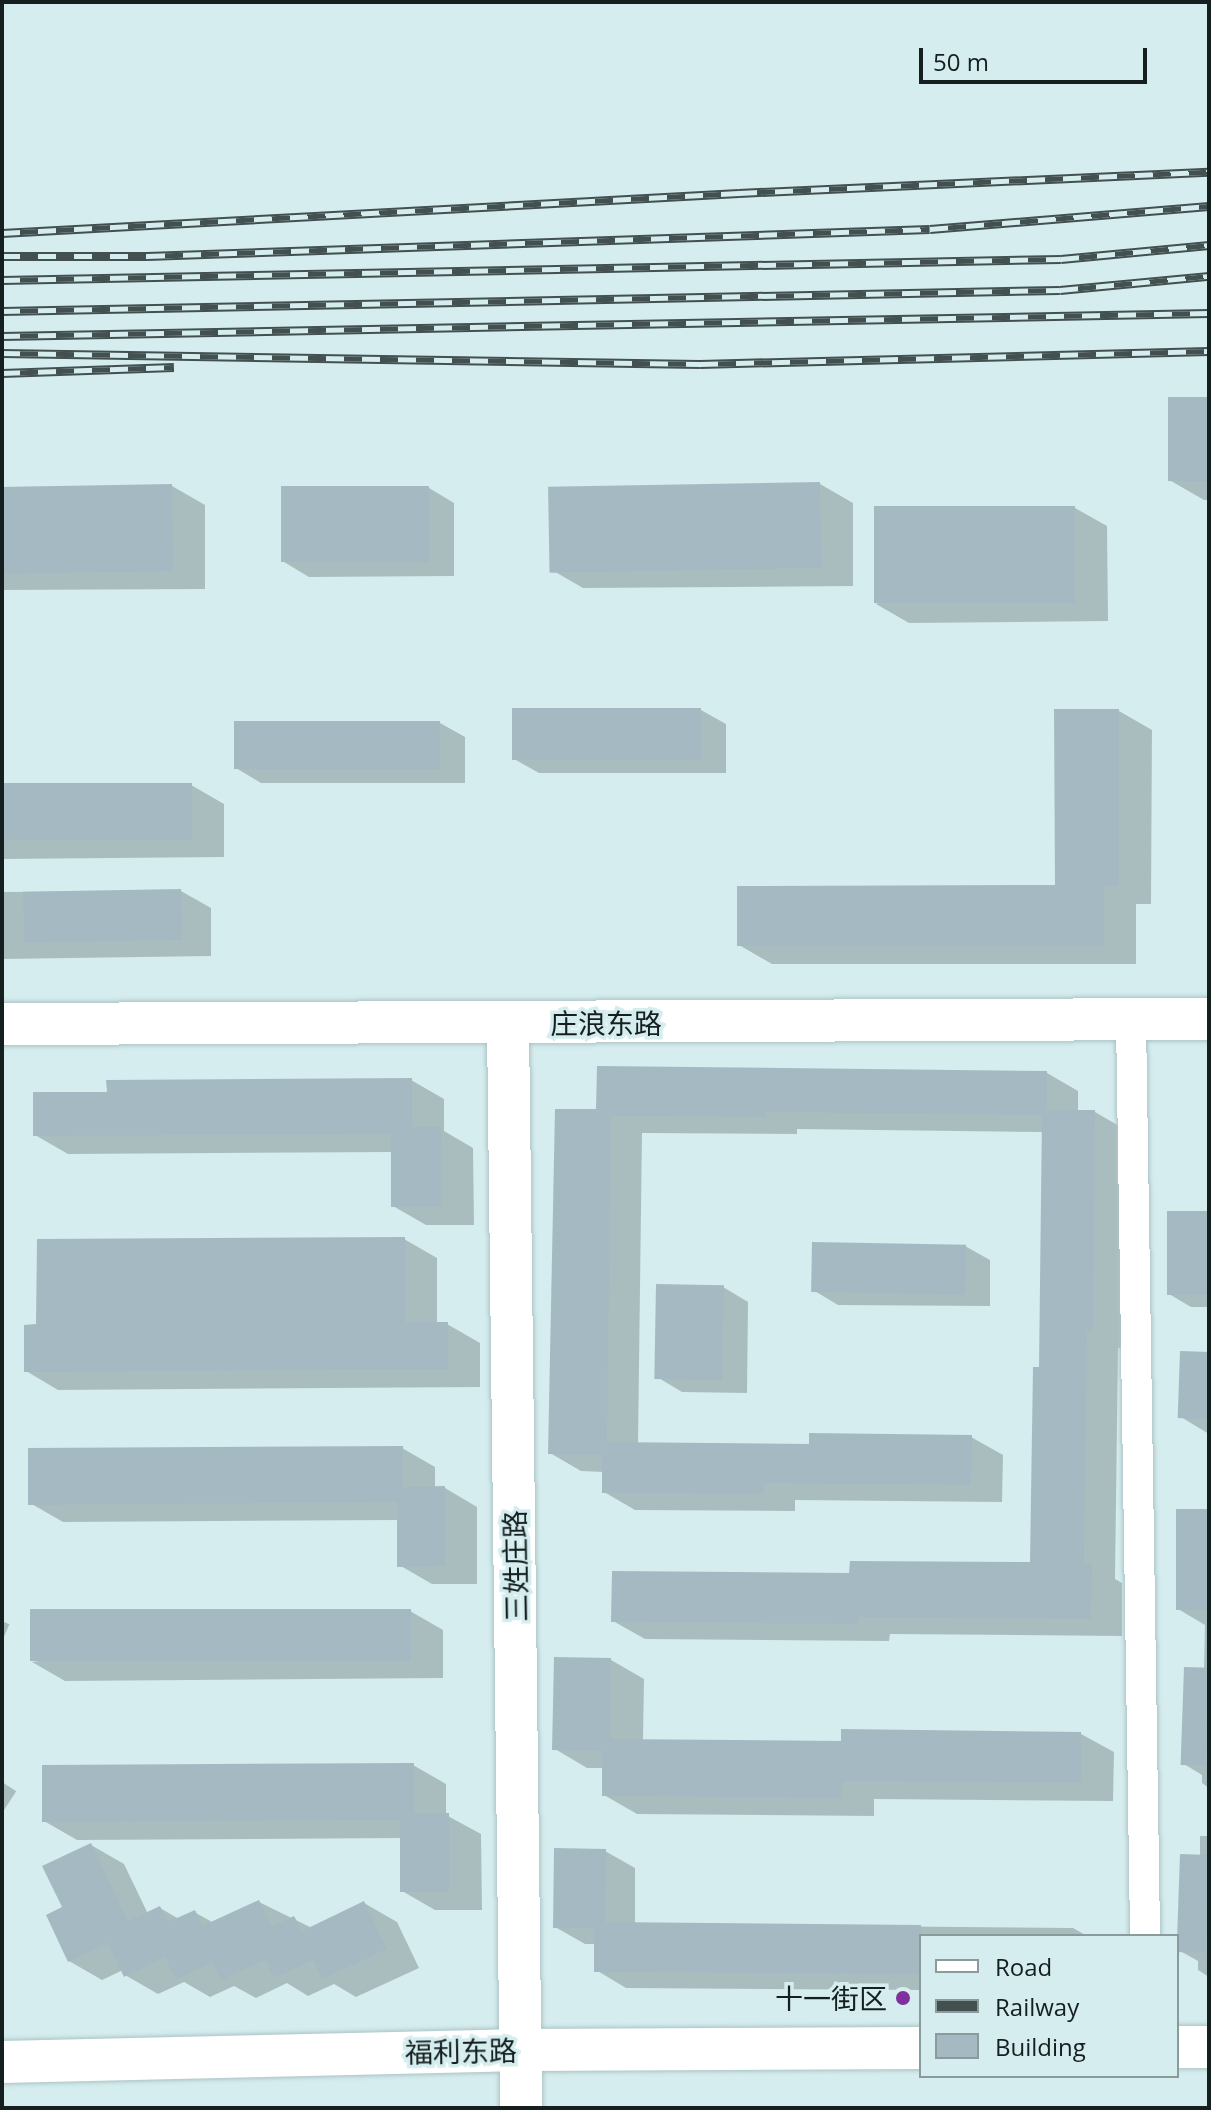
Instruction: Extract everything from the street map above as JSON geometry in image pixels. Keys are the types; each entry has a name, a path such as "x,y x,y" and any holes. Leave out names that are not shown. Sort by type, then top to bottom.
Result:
{"street":[{"name":"庄浪东路","path":"2,1024 1209,1019"},
{"path":"1131,1020 1145,1934"},
{"name":"三姓庄路","path":"508,1024 521,2108"},
{"path":"1179,2047 1209,2047"},
{"name":"福利东路","path":"2,2062 521,2050 919,2048"}],"building":[{"path":"1168,397 1209,397 1209,481 1168,481"},
{"path":"820,482 822,568 550,573 548,487"},
{"path":"172,484 174,571 4,574 2,487"},
{"path":"281,486 429,486 429,562 281,562"},
{"path":"874,506 1075,506 1075,603 874,603"},
{"path":"512,708 701,708 701,760 512,760"},
{"path":"1054,709 1119,709 1119,886 1104,886 1104,946 737,946 737,886 1055,885"},
{"path":"234,721 440,721 440,769 234,769"},
{"path":"2,783 192,783 192,840 2,840"},
{"path":"181,889 182,940 24,943 23,892"},
{"path":"597,1066 1047,1071 1047,1110 1095,1110 1093,1332 1087,1331 1084,1562 1092,1562 1091,1619 859,1617 858,1624 611,1622 612,1571 849,1573 850,1561 1030,1562 1033,1367 1039,1367 1042,1115 766,1112 766,1117 611,1116 607,1442 809,1444 809,1433 972,1435 971,1485 764,1483 764,1494 602,1493 602,1455 548,1454 555,1109 596,1109"},
{"path":"412,1078 412,1127 441,1127 442,1207 391,1207 391,1134 33,1136 33,1092 107,1092 106,1080"},
{"path":"1167,1211 1209,1211 1209,1295 1167,1295"},
{"path":"405,1237 405,1322 448,1322 448,1369 24,1372 24,1325 36,1324 37,1239"},
{"path":"812,1242 966,1245 965,1295 811,1292"},
{"path":"656,1284 724,1285 722,1380 654,1379"},
{"path":"1180,1351 1209,1352 1207,1419 1178,1418"},
{"path":"403,1446 403,1487 445,1486 445,1566 397,1567 397,1502 28,1505 28,1448"},
{"path":"1176,1509 1209,1509 1209,1610 1176,1610"},
{"path":"30,1609 411,1609 411,1661 30,1661"},
{"path":"554,1657 611,1658 610,1739 841,1741 841,1729 1081,1732 1081,1783 842,1781 842,1798 602,1796 602,1751 552,1750"},
{"path":"1184,1667 1209,1668 1206,1766 1181,1765"},
{"path":"414,1763 414,1813 449,1813 449,1892 400,1892 400,1820 42,1822 42,1765"},
{"path":"91,1843 128,1921 160,1906 168,1922 195,1910 202,1926 259,1900 272,1926 294,1916 302,1931 364,1901 387,1949 322,1979 313,1960 274,1978 265,1960 221,1980 213,1962 176,1980 165,1957 124,1977 108,1943 68,1962 46,1915 62,1907 42,1866"},
{"path":"554,1848 606,1849 605,1922 921,1925 919,1974 594,1972 594,1928 553,1928"},
{"path":"1180,1854 1209,1855 1206,1953 1179,1952"}],"railway":[{"path":"2,233 739,193 1209,172"},
{"path":"2,256 147,256 930,229 1209,206"},
{"path":"2,280 1061,259 1209,245"},
{"path":"2,311 1060,290 1209,276"},
{"path":"2,336 1209,313"},
{"path":"2,353 700,364 1209,351"},
{"path":"2,373 174,367"}],"place":[{"name":"十一街区","path":"903,1998"}]}
